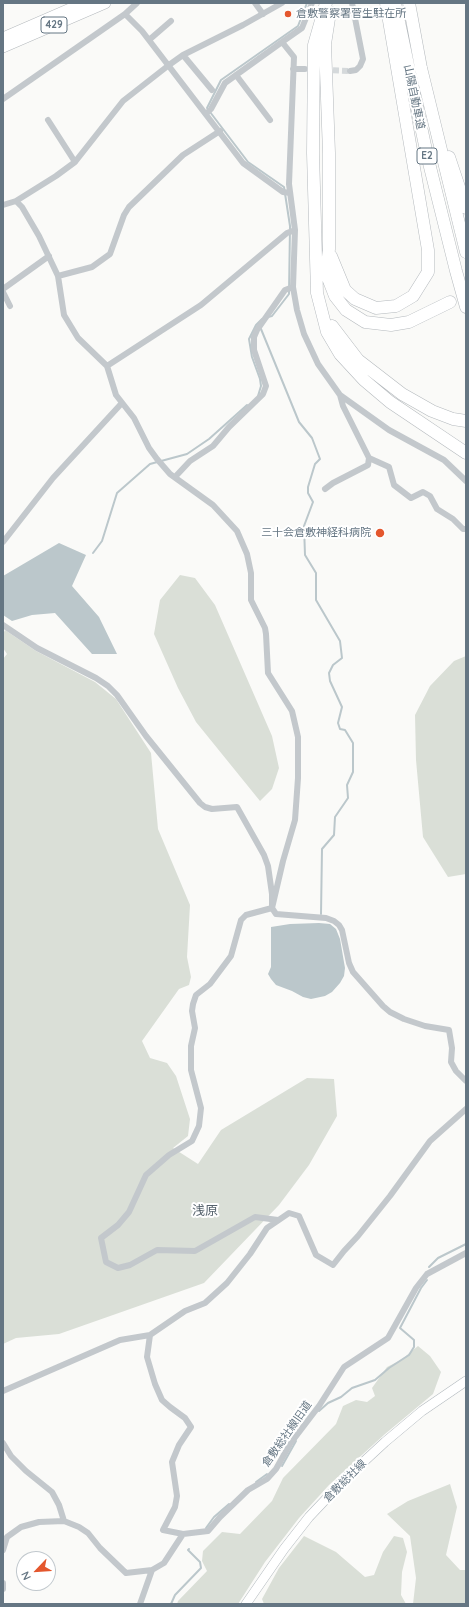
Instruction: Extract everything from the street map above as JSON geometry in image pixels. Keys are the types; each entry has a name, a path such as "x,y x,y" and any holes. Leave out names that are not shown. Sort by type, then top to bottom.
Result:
{"highway":[{"name":"429","path":"3,38 84,3"},
{"name":"429","path":"3,47 105,3"},
{"path":"326,3 314,45 313,153 317,293 324,315 327,332 340,354 364,380 390,402 466,453"},
{"path":"332,3 325,44 329,153 329,249 327,265 328,278 335,296 346,310 365,322 391,325 410,322 450,302"},
{"path":"329,249 345,290 355,299 376,308 396,306 413,296 428,272 428,250 386,3"},
{"name":"山陽自動車道","path":"395,3 427,155 466,307"},
{"name":"山陽自動車道","path":"409,3 421,68 466,252"},
{"path":"421,68 466,208"},
{"path":"324,315 358,360 402,394 432,411 453,419 466,421"}],"main road":[{"name":"倉敷総社線","path":"246,1604 284,1549 309,1517 345,1479 385,1442 422,1411 466,1381"}],"street":[{"path":"3,99 125,14 137,3"},
{"path":"255,3 262,14"},
{"path":"3,206 16,201 56,176 75,162 123,101 169,65 183,55 243,26 282,3"},
{"path":"208,112 223,86 302,28 312,3"},
{"path":"350,71 356,70 360,66 363,59 352,3"},
{"path":"125,14 142,30 208,112 242,163 287,192"},
{"path":"149,40 171,21"},
{"path":"282,42 294,57 287,192 292,230 290,287 304,334 318,364 340,395 389,430 444,460 466,481"},
{"path":"183,55 212,90"},
{"path":"293,69 305,69"},
{"path":"236,75 270,120"},
{"path":"48,120 75,162"},
{"path":"58,276 92,267 110,254 124,215 129,207 184,155 220,132"},
{"path":"16,201 22,207 39,236 58,276 64,315 78,338 107,366 116,395 121,404 134,418 149,448 158,461 175,477 213,505 237,531 247,554 251,573 251,600 265,628 268,673 288,703 295,720 298,737 298,778 295,820 283,861 272,908"},
{"path":"107,366 201,305 292,230"},
{"path":"10,306 3,291 49,256"},
{"path":"175,477 193,458 212,446 229,427 264,394 266,386 254,350 257,330 290,287"},
{"path":"325,490 333,483 368,465 369,458 343,406 340,395"},
{"path":"3,542 59,472 121,404"},
{"path":"369,458 389,467 394,485 411,498 423,492 430,496 437,509 453,519 463,529 466,529"},
{"path":"3,625 37,648 96,678 108,686 117,695 146,736 200,803 205,807 212,809 238,807 264,855 270,880 272,908 276,914 326,918 339,925 342,930 349,963 353,972 383,1006 390,1012 404,1019 425,1026 449,1030 452,1048 451,1062 456,1071 466,1081"},
{"path":"272,908 246,915 241,920 231,956 210,984 196,996 192,1011 195,1028 191,1046 191,1070 201,1108 199,1126 192,1141 169,1155 146,1175 129,1212 118,1225 102,1238 106,1262 118,1268 130,1265 157,1250 195,1251 255,1216 278,1220"},
{"path":"3,1391 120,1340 150,1335 185,1311 205,1303 226,1283 250,1254 267,1228 289,1213 299,1216 316,1255 333,1265 390,1196 430,1141 466,1110"},
{"name":"倉敷総社線旧道","path":"150,1335 147,1357 155,1384 162,1400 170,1408 185,1418 191,1427 179,1445 172,1462 177,1496 175,1507 163,1530 183,1534 208,1531 248,1490 267,1479 276,1469 290,1444 319,1406 344,1367 388,1338 416,1288 427,1274 466,1253"},
{"path":"3,1443 11,1456 26,1471 52,1492 59,1505 64,1521"},
{"path":"3,1550 7,1537 21,1527 39,1522 64,1521 79,1526 88,1533 100,1548 126,1573 152,1570 164,1563 183,1534"},
{"path":"140,1604 152,1570"},
{"path":"3,1584 3,1589"}],"shaded area":[{"path":"59,543 86,555 72,586 99,617 117,654 92,654 55,613 32,615 12,621 3,615 3,576"},
{"path":"180,575 195,578 215,605 272,736 279,768 272,789 260,801 196,722 178,688 154,634 160,600"},
{"path":"5,630 36,651 95,682 116,699 151,753 158,829 190,905 187,957 191,977 189,985 179,989 142,1041 150,1058 167,1063 176,1076 190,1119 188,1136 173,1148 198,1164 221,1130 307,1078 334,1079 337,1116 309,1165 279,1205 204,1283 59,1334 16,1338 3,1344 3,659 7,654 3,648 3,634"},
{"path":"466,656 466,874 448,877 423,837 416,760 415,715 430,686 454,661"},
{"path":"290,924 330,924 336,929 340,939 345,968 344,976 332,992 325,996 311,999 276,985 268,974 271,967 271,927"},
{"path":"418,1346 430,1356 441,1372 433,1394 385,1434 329,1485 299,1518 265,1562 238,1604 177,1604 178,1601 207,1571 202,1561 203,1551 222,1532 240,1534 272,1501 283,1478 336,1424 343,1406 356,1400 367,1402 375,1396 372,1388 387,1367 401,1360"},
{"path":"450,1484 457,1507 446,1555 460,1570 466,1570 466,1604 413,1604 416,1578 410,1536 387,1514 408,1501"},
{"path":"304,1536 336,1552 365,1577 374,1575 383,1552 394,1536 403,1538 407,1552 402,1572 401,1595 406,1604 264,1604 262,1599 279,1568"}],"waterway":[{"path":"268,317 272,316 289,294 290,226 284,187 248,162 207,108 221,80 298,26 307,3"},
{"path":"258,396 261,386 260,379 252,357 249,339 256,325 262,319"},
{"path":"261,329 299,422 312,438 320,459 315,464 308,487 308,493 313,502 304,526 305,555 316,573 316,600 340,641 342,658 333,665 329,673 330,681 342,707 338,723 340,729 345,730 353,743 353,772 347,785 348,798 335,817 334,835 322,849 321,914"},
{"path":"93,553 102,541 117,493 150,464 187,454 209,439 247,405"},
{"path":"429,1267 438,1258 466,1244"},
{"path":"319,1411 328,1403 341,1397 352,1388 375,1380 389,1368 409,1355 414,1347 414,1340 400,1328 421,1288 427,1280"},
{"path":"282,1466 296,1441"},
{"path":"256,1482 267,1474"},
{"path":"206,1528 214,1517 229,1504"},
{"path":"171,1604 175,1595 201,1568 200,1562 188,1550 189,1549"}],"tunnel":[{"path":"324,70 350,71"}],"place":[{"name":"倉敷警察署菅生駐在所","path":"288,14"},
{"name":"三十会倉敷神経科病院","path":"380,533"}],"district":[{"name":"浅原","path":"205,1211"}]}
